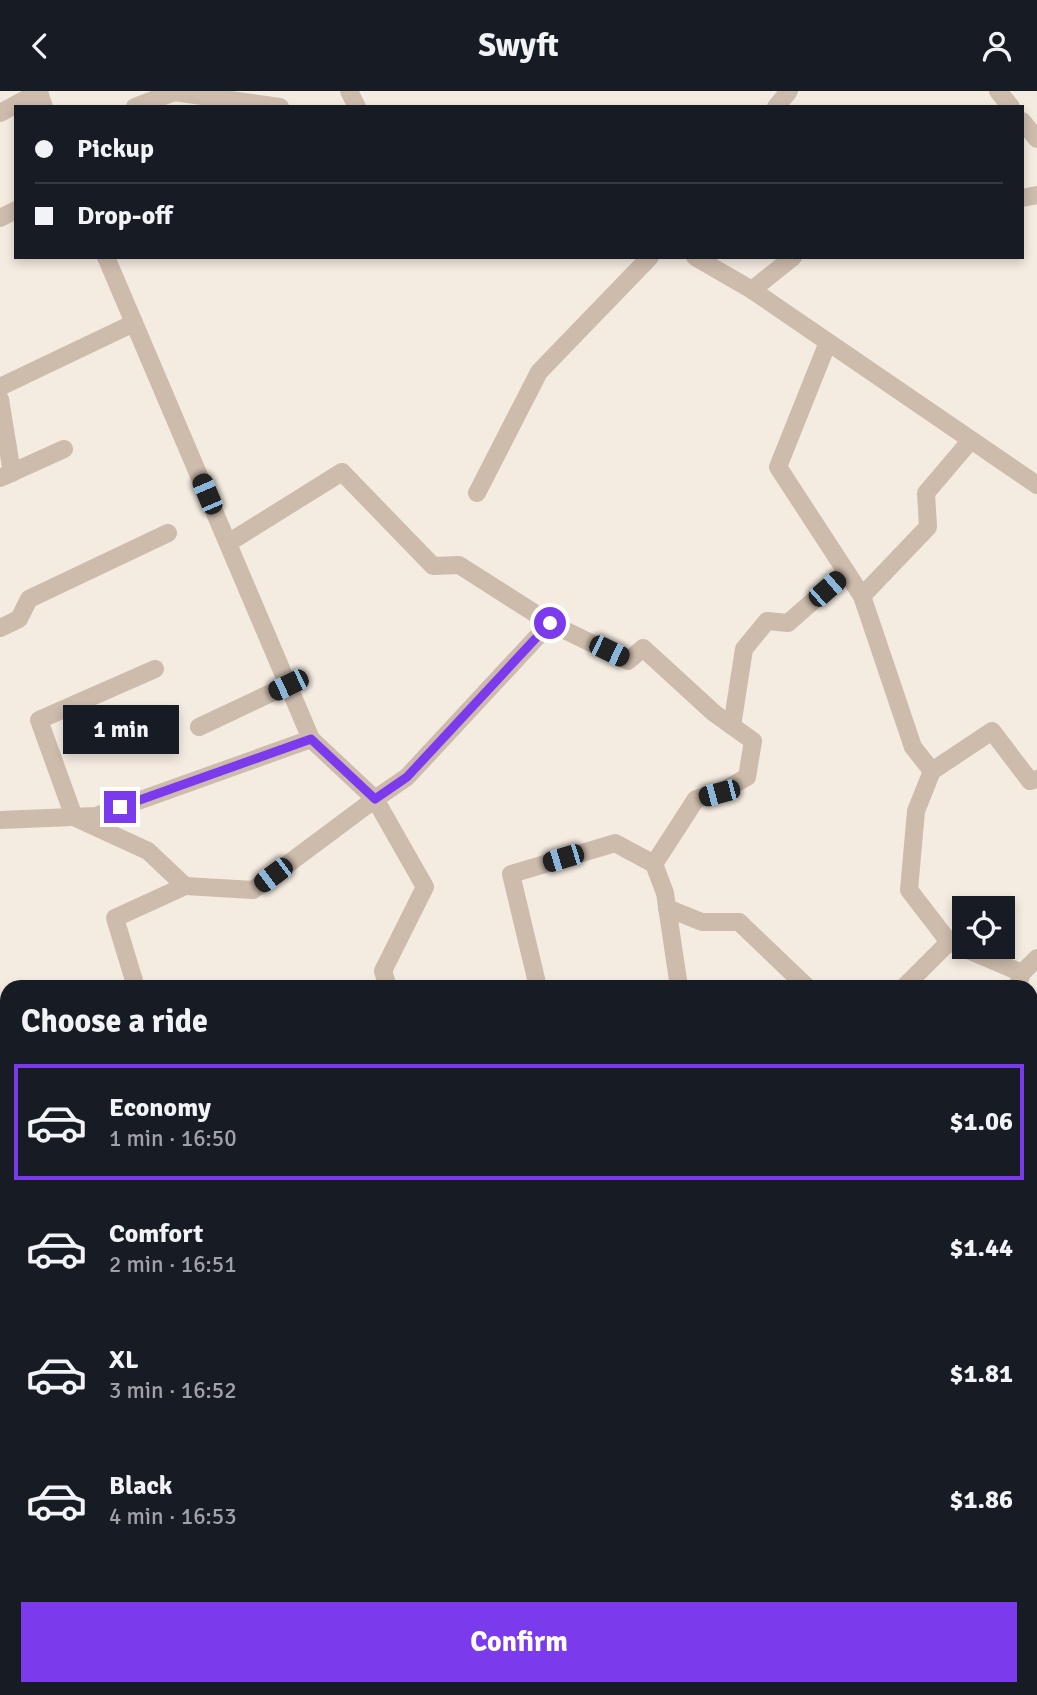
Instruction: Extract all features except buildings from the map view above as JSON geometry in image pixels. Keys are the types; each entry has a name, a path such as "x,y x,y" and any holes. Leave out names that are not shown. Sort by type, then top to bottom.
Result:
{"street":[{"path":"778,105 789,91"},
{"path":"998,91 1009,105"},
{"path":"140,105 174,92 266,105"},
{"path":"20,105 40,97"},
{"path":"1024,123 1037,139"},
{"path":"107,259 311,739 375,799 425,887 383,971 386,980"},
{"path":"477,493 539,372 648,259"},
{"path":"698,259 752,290 1037,485"},
{"path":"752,290 791,259"},
{"path":"0,387 134,323"},
{"path":"828,342 778,467 862,596 913,747 932,771"},
{"path":"0,399 6,476 64,449"},
{"path":"862,596 928,527 926,493 971,440"},
{"path":"228,543 342,472 433,565 459,565 550,623 628,661 643,648 714,713 753,741 747,777 719,793 696,799 654,864"},
{"path":"0,628 19,618 29,599 168,533"},
{"path":"732,726 744,649 766,621 788,623 846,572"},
{"path":"134,980 115,918 185,886 253,890 407,777 550,623"},
{"path":"155,670 39,720 74,817 148,851 185,886"},
{"path":"200,727 288,685"},
{"path":"1037,779 1030,781 992,731 932,771 916,811 909,890 949,942 1020,980 1037,958"},
{"path":"0,821 96,816 311,739"},
{"path":"536,980 511,874 615,843 654,864 665,893 678,980"},
{"path":"667,908 702,922 739,922 800,980"},
{"path":"911,980 949,942"}],"route":[{"path":"120,807 311,739 375,799 407,777 550,623"}]}
